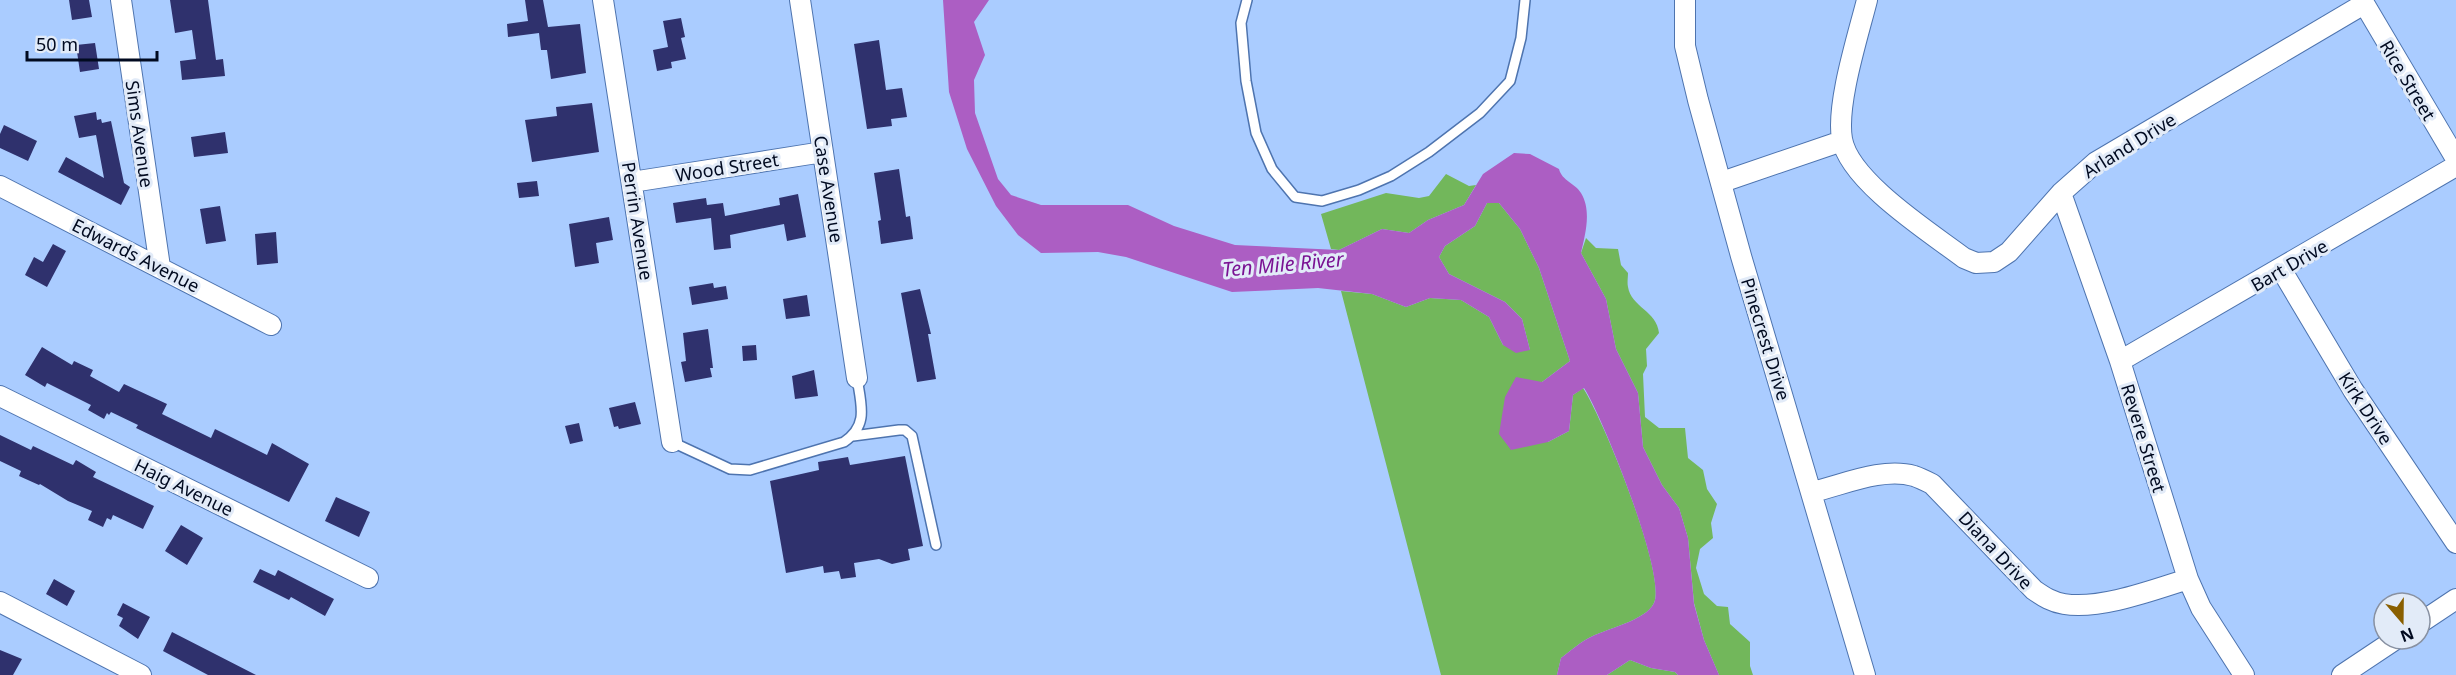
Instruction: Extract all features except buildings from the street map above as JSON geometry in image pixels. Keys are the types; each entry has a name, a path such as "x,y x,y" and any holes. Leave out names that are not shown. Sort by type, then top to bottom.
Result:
{"street":[{"name":"Sims Avenue","path":"121,0 160,267"},
{"name":"Perrin Avenue","path":"603,0 672,442"},
{"name":"Case Avenue","path":"800,0 857,378"},
{"name":"Pinecrest Drive","path":"1685,0 1685,46 1698,100 1741,256 1865,675"},
{"path":"1722,182 1842,141 1842,108 1867,0"},
{"name":"Arland Drive","path":"1842,141 1867,180 1883,196 1964,258 1976,263 1994,262 2008,252 2061,193 2096,162 2363,2"},
{"name":"Rice Street","path":"2363,2 2456,159"},
{"name":"Wood Street","path":"632,182 823,152"},
{"name":"Bart Drive","path":"2120,361 2456,166"},
{"name":"Edwards Avenue","path":"0,186 271,325"},
{"name":"Revere Street","path":"2061,193 2120,361 2188,579 2201,608 2244,675"},
{"name":"Kirk Drive","path":"2281,269 2353,390 2456,543"},
{"name":"Haig Avenue","path":"0,396 368,578"},
{"name":"Diana Drive","path":"1812,492 1875,476 1897,474 1914,476 1932,484 1943,493 2034,590 2049,600 2064,604 2109,601 2188,579"},
{"path":"2432,615 2456,599"},
{"path":"0,602 141,675"},
{"path":"2342,675 2378,651"}],"lane":[{"path":"1247,0 1242,23 1243,46 1246,81 1256,133 1272,169 1295,196 1322,201 1359,190 1390,176 1429,152 1480,113 1510,81 1521,38 1525,0"},
{"path":"672,442 730,469 750,471 844,442 854,435 861,423 857,378"},
{"path":"854,435 905,430 912,436 936,545"}],"green space":[{"path":"1446,174 1469,186 1476,185 1464,205 1428,220 1409,233 1382,229 1339,250 1331,249 1321,214 1386,193 1419,198 1429,196"},
{"path":"1487,203 1499,203 1520,229 1539,268 1570,361 1542,382 1548,442 1569,431 1573,395 1583,388 1604,429 1630,496 1651,562 1655,587 1654,603 1650,609 1634,620 1594,635 1580,643 1561,658 1557,675 1441,675 1341,291 1372,294 1406,307 1430,298 1461,300 1489,317 1503,345 1530,350 1522,319 1505,302 1449,274 1439,257 1445,246 1475,226"},
{"path":"1586,238 1596,248 1618,249 1621,265 1628,273 1630,294 1654,319 1657,326 1659,333 1646,349 1647,366 1643,374 1645,417 1659,428 1685,428 1688,458 1703,470 1707,489 1717,504 1711,523 1713,538 1700,549 1696,568 1704,594 1717,606 1728,607 1730,624 1750,642 1750,666 1753,675 1719,675 1704,640 1694,603 1688,538 1679,508 1662,485 1643,447 1638,393 1616,349 1606,299 1581,253"},
{"path":"1630,660 1651,668 1675,672 1678,675 1607,675"}],"water":[{"name":"Ten Mile River","path":"943,0 989,0 974,22 985,55 974,80 975,113 998,179 1011,195 1041,205 1128,205 1174,226 1235,245 1339,250 1382,229 1409,233 1428,220 1464,205 1483,174 1514,153 1530,154 1559,169 1581,193 1584,200 1587,223 1581,253 1606,299 1616,349 1638,393 1643,447 1662,485 1679,508 1688,538 1694,604 1704,640 1719,675 1678,675 1675,672 1651,668 1630,660 1607,675 1557,675 1561,658 1580,643 1594,635 1634,620 1650,609 1654,603 1655,587 1651,562 1631,496 1593,404 1584,388 1573,395 1569,431 1548,442 1511,450 1499,434 1505,397 1516,377 1542,382 1570,361 1539,268 1520,229 1499,203 1487,203 1475,226 1445,246 1439,257 1449,274 1505,302 1522,319 1530,350 1516,353 1503,345 1489,317 1461,300 1430,298 1406,307 1372,294 1318,288 1232,292 1126,257 1098,252 1041,253 1018,235 996,206 967,149 949,92"}]}
